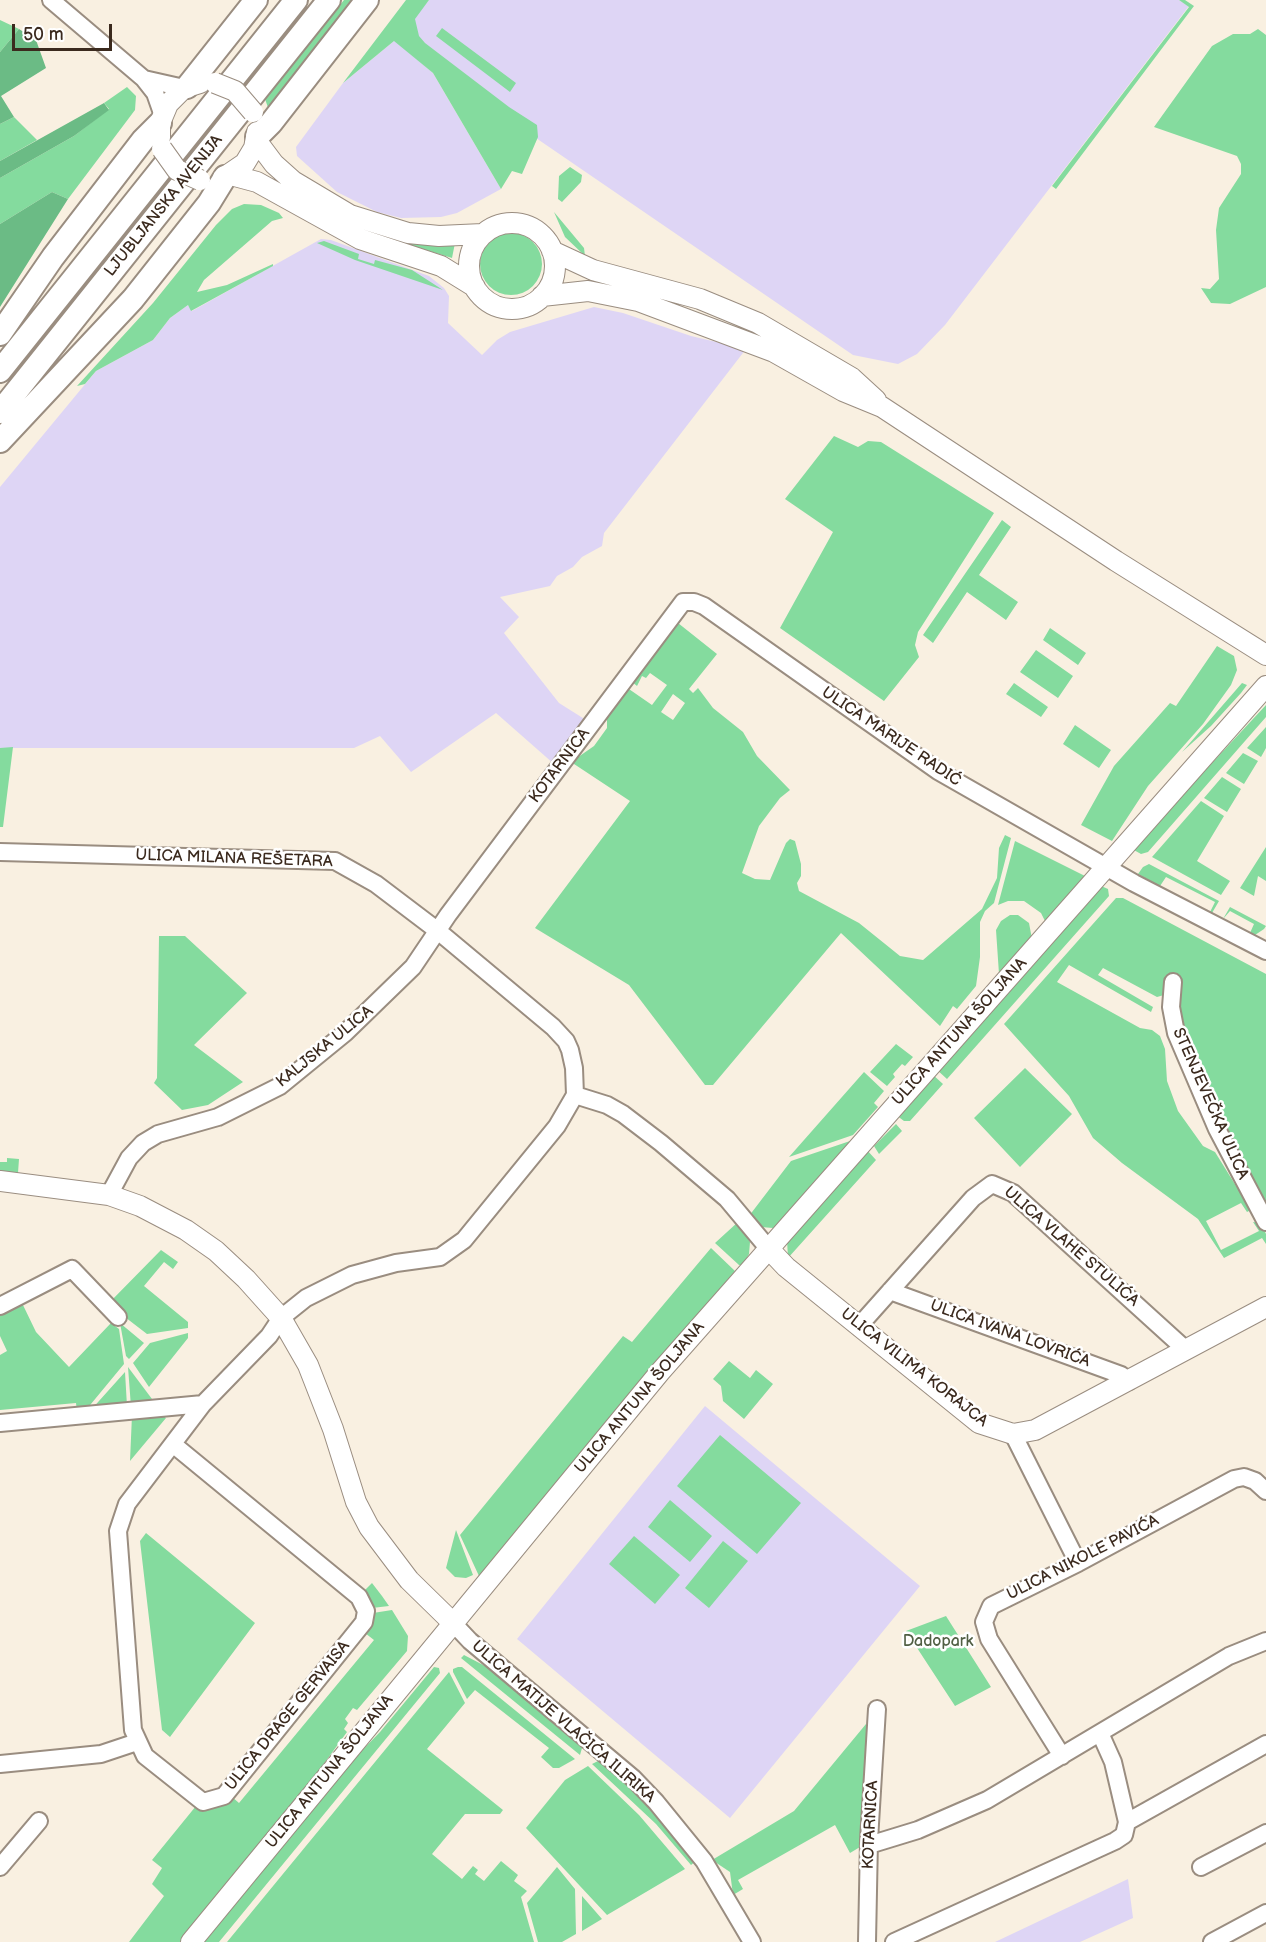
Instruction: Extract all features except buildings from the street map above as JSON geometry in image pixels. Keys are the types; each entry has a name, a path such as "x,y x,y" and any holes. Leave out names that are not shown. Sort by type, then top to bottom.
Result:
{"main road":[{"path":"185,88 256,0"},
{"name":"LJUBLJANSKA AVENIJA","path":"0,371 296,0"},
{"name":"LJUBLJANSKA AVENIJA","path":"0,412 329,0"},
{"path":"256,139 367,0"},
{"path":"0,334 59,248 161,118"},
{"path":"0,441 133,299 228,176"}],"street":[{"path":"51,0 144,79 155,93 161,118 162,149 177,170 200,180 228,176 257,182 360,239 441,267 475,287 495,305 508,308 522,307 542,296 550,286 554,273 552,251 545,238 523,224 509,223 495,226 483,234 474,245 470,259 470,274 475,287"},
{"path":"144,79 185,88"},
{"path":"161,118 168,104 185,88 202,83 215,83 236,91 253,112 256,139 274,164 293,181 350,215 408,233 439,236 483,234"},
{"path":"228,176 245,163 256,139"},
{"path":"552,251 593,270 700,298 758,323 858,382 882,407"},
{"path":"542,296 588,291 638,301 774,352 843,391 882,407 1116,561 1266,655"},
{"name":"KOTARNICA","path":"438,932 447,915 683,602"},
{"name":"ULICA MARIJE RADIĆ","path":"683,602 694,602 704,606 938,771 1105,867"},
{"name":"ULICA ANTUNA ŠOLJANA","path":"191,1942 660,1372 1266,686"},
{"name":"ULICA MILANA REŠETARA","path":"0,852 335,861 376,884 438,932 566,1041 574,1068 575,1095"},
{"path":"1105,867 1266,951"},
{"name":"KALJSKA ULICA","path":"109,1195 129,1158 143,1143 158,1134 218,1117 280,1086 383,997 413,967 438,932"},
{"name":"STENJEVEČKA ULICA","path":"1173,982 1171,1007 1176,1032 1217,1129 1266,1222"},
{"path":"575,1095 607,1105 661,1143 728,1199 768,1248"},
{"name":"ULICA DRAGE GERVAISA","path":"174,1445 359,1597 366,1611 364,1622 224,1796 202,1802 145,1756 137,1742 134,1730 117,1531 127,1504 203,1404 269,1336 281,1318 306,1298 352,1275 396,1263 440,1257 451,1251 487,1213 557,1126 575,1095"},
{"path":"0,1181 109,1195 140,1206 186,1230 216,1251 246,1279 281,1318 308,1365 322,1396 356,1502 369,1527 409,1580 453,1623"},
{"name":"ULICA VLAHE STULIĆA","path":"859,1326 983,1188 992,1184 1000,1185 1013,1193 1186,1350"},
{"name":"ULICA VILIMA KORAJCA","path":"768,1248 786,1267 979,1423 1013,1434"},
{"path":"0,1306 72,1269 118,1317"},
{"name":"ULICA IVANA LOVRIĆA","path":"890,1291 1121,1375 1129,1381"},
{"path":"1078,1563 1013,1434 1035,1430 1266,1307"},
{"path":"0,1423 203,1404"},
{"name":"ULICA NIKOLE PAVIĆA","path":"1062,1756 989,1639 984,1622 988,1610 999,1600 1078,1563 1234,1479 1244,1477 1255,1481 1266,1491"},
{"name":"ULICA MATIJE VLAČIĆA ILIRIKA","path":"453,1623 470,1641 633,1778 671,1818 715,1878 752,1942"},
{"path":"869,1845 918,1830 987,1800 1229,1656 1266,1641"},
{"name":"KOTARNICA","path":"867,1942 869,1845 877,1709"},
{"path":"894,1942 1124,1835 1127,1822 1113,1762 1100,1733"},
{"path":"0,1764 101,1754 137,1742"},
{"path":"1127,1822 1266,1744"},
{"path":"0,1867 39,1821"},
{"path":"1201,1867 1266,1833"},
{"path":"1212,1942 1266,1913"}],"shaded area":[{"path":"429,0 1179,0 1189,6 945,325 917,354 898,364 853,355 403,47 433,73 501,189 457,213 441,217 401,218 377,212 337,192 297,156 296,147 343,83 394,41"},
{"path":"321,239 331,240 429,276 444,288 449,296 448,323 482,355 497,340 510,332 594,307 623,313 691,336 746,349 604,533 602,546 582,557 573,567 557,576 550,586 500,597 519,617 504,633 559,703 586,720 554,764 496,713 411,772 380,736 354,748 0,748 0,487 96,371 153,340 170,318 188,305 192,311"},
{"path":"705,1406 920,1586 730,1818 517,1639"},
{"path":"1128,1879 1133,1918 1080,1942 995,1942"}],"green space":[{"path":"344,0 355,0 271,116 265,99"},
{"path":"406,0 429,0 415,19 419,36 425,43 509,107 537,125 538,137 522,174 512,171 501,189 433,73 394,41 343,83"},
{"path":"1179,0 1185,0 1194,6 1056,189 1052,186 1189,7"},
{"path":"0,20 19,29 0,52"},
{"path":"442,28 516,83 510,92 436,36"},
{"path":"19,29 36,40 46,68 1,96 14,117 0,124 0,52"},
{"path":"1258,29 1266,35 1266,287 1230,304 1211,303 1201,288 1210,289 1219,279 1216,230 1219,208 1241,174 1241,164 1237,156 1154,127 1212,46 1233,34 1250,34"},
{"path":"127,87 136,96 135,110 68,199 52,192 0,224 0,178 74,136 109,109 104,103"},
{"path":"104,103 109,110 74,136 0,178 0,161"},
{"path":"14,117 37,140 0,161 0,124"},
{"path":"570,167 582,175 581,182 562,202 558,199 559,176"},
{"path":"284,182 455,243 452,258 358,229 281,186"},
{"path":"52,192 68,199 0,307 0,224"},
{"path":"244,204 261,205 279,213 283,218 272,221 204,280 197,292 227,285 273,264 273,266 191,311 188,305 170,318 153,340 96,371 85,384 77,386 153,303 216,225 232,209"},
{"path":"554,212 584,248 585,256 565,237"},
{"path":"511,233 528,238 533,242 537,247 542,264 537,281 533,286 528,290 511,295 494,290 489,286 485,281 480,264 485,247 489,242 494,238"},
{"path":"324,241 359,254 358,259 374,264 375,260 412,270 443,290 355,260 317,243"},
{"path":"834,436 858,447 868,441 881,442 994,513 918,632 915,645 919,657 884,701 780,628 833,532 785,499"},
{"path":"1002,520 1011,527 979,575 1018,602 1006,620 967,592 933,643 923,635"},
{"path":"678,623 717,654 689,689 693,693 698,688 713,708 743,732 757,756 790,790 780,798 759,826 742,873 755,879 770,880 786,843 790,839 795,841 801,864 801,876 797,883 799,891 859,923 900,956 923,960 982,909 997,878 999,848 1005,835 1011,838 994,903 985,911 980,922 980,957 976,986 957,1009 953,1006 940,1026 841,933 713,1085 705,1085 629,985 535,928 630,801 571,762 594,746 607,728 607,714 626,687 652,705 667,685 650,673 646,678 642,676 637,686 631,681","holes":["673,694 685,703 673,720 661,712"]},
{"path":"1050,628 1086,653 1078,665 1043,640"},
{"path":"1217,646 1234,656 1237,670 1231,685 1203,724 1148,786 1112,841 1081,825 1114,766 1170,703 1176,706"},
{"path":"1036,650 1073,676 1058,698 1020,672"},
{"path":"1014,683 1048,707 1041,717 1006,694"},
{"path":"1242,683 1247,685 1241,693 1211,726 1182,752"},
{"path":"1266,705 1266,717 1148,852 1141,854 1132,849"},
{"path":"1075,725 1111,750 1099,768 1063,744"},
{"path":"1266,727 1266,748 1261,757 1247,748"},
{"path":"13,747 3,827 0,827 0,748"},
{"path":"1243,753 1258,761 1244,784 1226,773"},
{"path":"1222,777 1241,789 1227,812 1204,798"},
{"path":"1201,801 1224,816 1197,861 1230,881 1221,895 1152,857"},
{"path":"1015,841 1085,876 1046,923 1041,913 1024,901 1008,901 998,905"},
{"path":"1266,847 1266,881 1258,876 1254,896 1240,888"},
{"path":"1149,864 1219,901 1212,913 1210,912 1215,902 1166,877 1160,886 1138,874 1143,867"},
{"path":"1099,885 1108,889 1109,896 947,1079 936,1069"},
{"path":"1116,898 1123,898 1266,974 1266,1209 1235,1156 1202,1064 1164,995 1157,997 1103,968 1098,975 1153,1007 1151,1012 1069,965 1057,982 1140,1028 1152,1030 1160,1036 1165,1049 1167,1081 1178,1111 1203,1146 1215,1152 1251,1210 1247,1212 1241,1203 1206,1221 1221,1250 1259,1231 1253,1222 1261,1223 1266,1234 1266,1244 1262,1238 1224,1258 1198,1219 1122,1163 1093,1138 1069,1096 1004,1024"},
{"path":"1230,907 1266,926 1255,935 1250,933 1254,924 1230,911 1223,919"},
{"path":"1010,915 1018,915 1029,923 1032,939 999,974 996,930 1001,921"},
{"path":"159,936 185,936 247,993 194,1045 243,1082 208,1105 182,1110 154,1083 157,1078"},
{"path":"896,1044 913,1057 893,1074 895,1077 887,1086 870,1072"},
{"path":"1025,1068 1072,1114 1020,1167 974,1118"},
{"path":"864,1072 884,1091 874,1103 878,1107 853,1135 789,1157"},
{"path":"932,1074 943,1084 910,1121 904,1121 896,1115"},
{"path":"896,1124 902,1131 879,1154 874,1146"},
{"path":"853,1140 778,1225 773,1228 761,1227 749,1216 791,1161"},
{"path":"866,1149 876,1160 788,1258 787,1240"},
{"path":"7,1158 19,1159 18,1173 0,1173 0,1162 7,1162"},
{"path":"738,1222 750,1242 749,1254 743,1265 739,1265 715,1243"},
{"path":"711,1248 735,1271 479,1576 460,1535 623,1336 632,1342"},
{"path":"161,1250 178,1262 173,1269 164,1262 144,1286 188,1322 188,1328 147,1334 108,1304"},
{"path":"22,1303 36,1332 69,1367 111,1323 119,1329 124,1364 86,1410 77,1412 76,1403 0,1410 0,1355 7,1351 0,1336 0,1315"},
{"path":"120,1323 144,1343 129,1359 126,1356"},
{"path":"188,1333 188,1338 149,1387 133,1363 150,1343"},
{"path":"729,1361 750,1378 756,1370 773,1384 744,1419 723,1401 721,1386 713,1379"},
{"path":"128,1367 155,1403 131,1407"},
{"path":"125,1372 127,1406 90,1411"},
{"path":"158,1411 166,1418 130,1461 132,1415"},
{"path":"720,1435 801,1503 757,1554 677,1486"},
{"path":"670,1500 712,1536 690,1562 648,1527"},
{"path":"456,1530 473,1575 466,1578 455,1577 446,1568"},
{"path":"146,1533 255,1623 170,1737 162,1730 140,1541"},
{"path":"634,1536 680,1575 655,1604 609,1564"},
{"path":"723,1541 748,1561 709,1608 685,1588"},
{"path":"372,1583 389,1606 372,1608 364,1591"},
{"path":"392,1610 408,1636 407,1651 357,1710 353,1708 345,1719 348,1723 344,1729 347,1732 302,1794 180,1942 129,1942 164,1896 152,1884 162,1868 152,1860 196,1806 214,1808 231,1796 239,1803 374,1640 365,1633 373,1613"},
{"name":"Dadopark","path":"946,1616 991,1687 955,1706 906,1631"},
{"path":"464,1655 487,1667 578,1740 582,1748 580,1755 461,1658"},
{"path":"434,1667 439,1668 440,1673 219,1942 200,1942 342,1771 380,1732"},
{"path":"462,1667 575,1759 559,1768 553,1768 541,1757 549,1748 475,1690 467,1699 453,1672 453,1669"},
{"path":"449,1672 465,1703 427,1749 503,1810 500,1814 465,1814 432,1854 462,1879 473,1866 478,1870 475,1874 484,1881 501,1861 518,1875 514,1881 527,1891 521,1897 534,1942 227,1942"},
{"path":"866,1724 869,1730 860,1847 850,1853 835,1825 738,1880 743,1889 733,1895 730,1872 712,1860 794,1811"},
{"path":"598,1761 631,1787 661,1818 696,1861 691,1865 656,1824 592,1764"},
{"path":"588,1766 639,1815 685,1869 607,1915 526,1828 565,1780"},
{"path":"557,1867 575,1889 576,1934 562,1942 538,1942 527,1903"},
{"path":"582,1896 602,1919 582,1931"}]}
